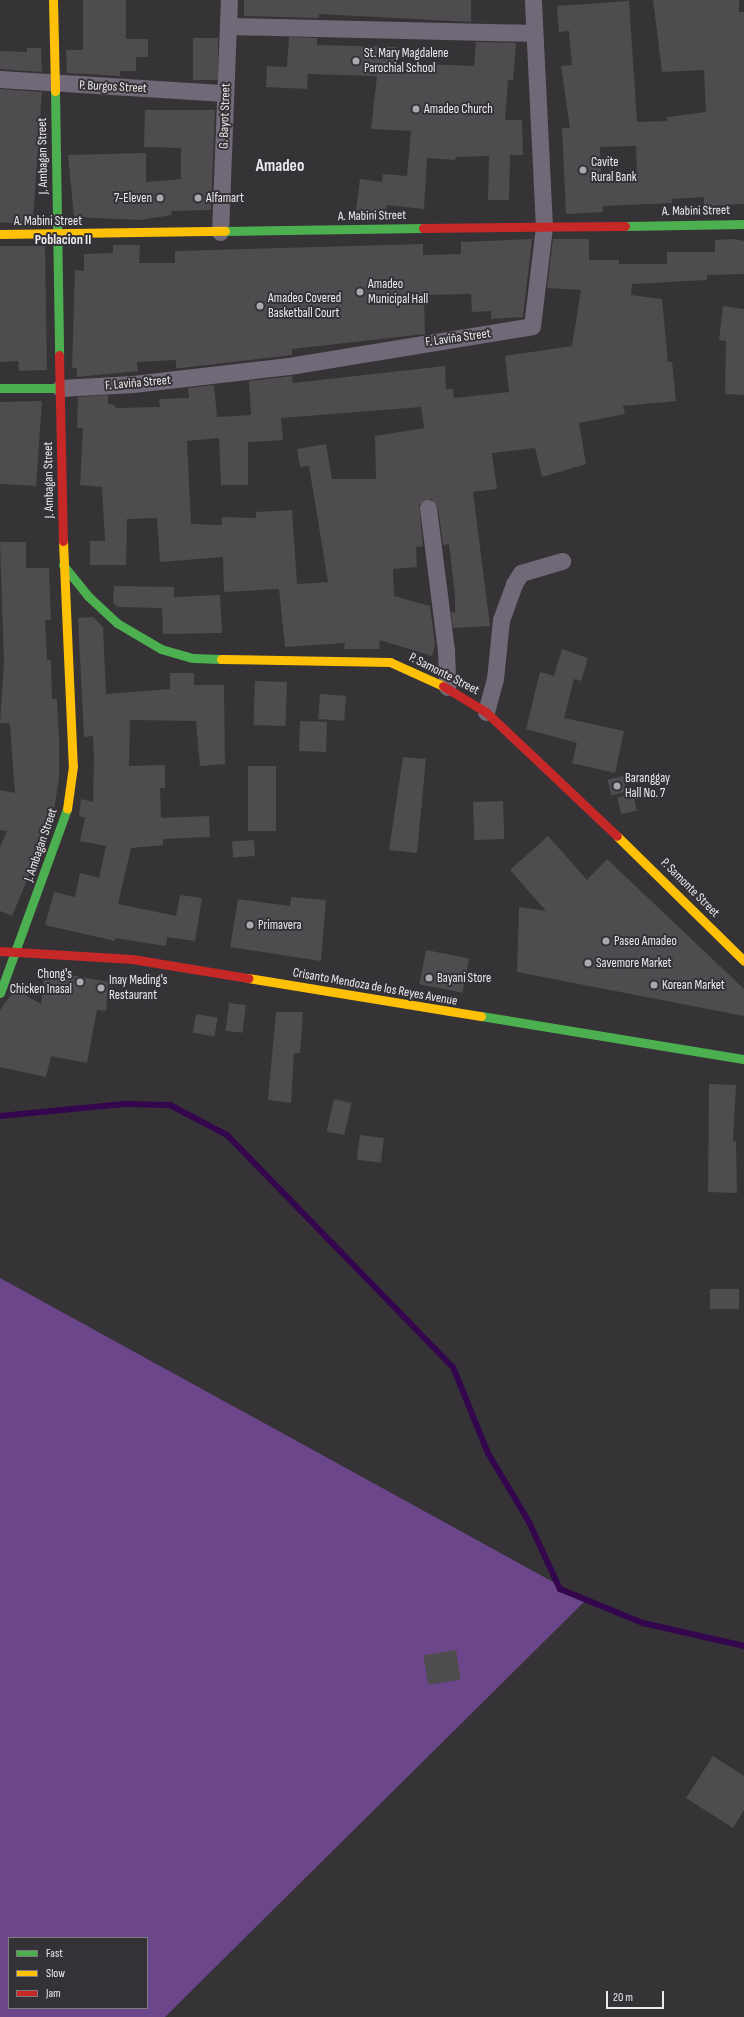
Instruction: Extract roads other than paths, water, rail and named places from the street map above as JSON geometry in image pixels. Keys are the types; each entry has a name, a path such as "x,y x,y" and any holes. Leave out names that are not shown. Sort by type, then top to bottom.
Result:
{"main road":[{"name":"J. Ambagan Street","path":"0,993 66,820 73,766 63,565 53,0"},
{"name":"A. Mabini Street","path":"0,234 744,224"},
{"path":"0,388 60,388"},
{"name":"P. Samonte Street","path":"63,565 88,596 117,623 160,648 201,659 390,662 447,687 486,712 628,844 744,961"},
{"name":"Crisanto Mendoza de los Reyes Avenue","path":"0,950 132,959 744,1059"}],"street":[{"name":"G. Bayot Street","path":"220,232 229,0"},
{"name":"F. Laviña Street","path":"60,388 133,384 289,366 526,329 534,321 544,227 533,0"},
{"path":"228,26 534,33"},
{"name":"P. Burgos Street","path":"0,79 225,93"},
{"path":"428,508 446,650 447,687"},
{"path":"486,712 495,680 501,620 514,584 521,573 562,561"}],"waterway":[{"path":"0,1116 124,1104 170,1105 227,1135 453,1367 488,1453 529,1522 560,1589 643,1623 744,1646"}],"place":[{"name":"St. Mary Magdalene Parochial School","path":"356,61"},
{"name":"Amadeo Church","path":"416,109"},
{"name":"Cavite Rural Bank","path":"583,170"},
{"name":"7-Eleven","path":"160,198"},
{"name":"Alfamart","path":"198,198"},
{"name":"Amadeo Municipal Hall","path":"360,292"},
{"name":"Amadeo Covered Basketball Court","path":"260,306"},
{"name":"Baranggay Hall No. 7","path":"617,786"},
{"name":"Primavera","path":"250,925"},
{"name":"Paseo Amadeo","path":"606,941"},
{"name":"Savemore Market","path":"588,963"},
{"name":"Bayani Store","path":"429,978"},
{"name":"Chong's Chicken Inasal","path":"80,982"},
{"name":"Korean Market","path":"654,985"},
{"name":"Inay Meding's Restaurant","path":"101,988"}],"district":[{"name":"Amadeo","path":"280,167"},
{"name":"Poblacion II","path":"63,240"}]}
